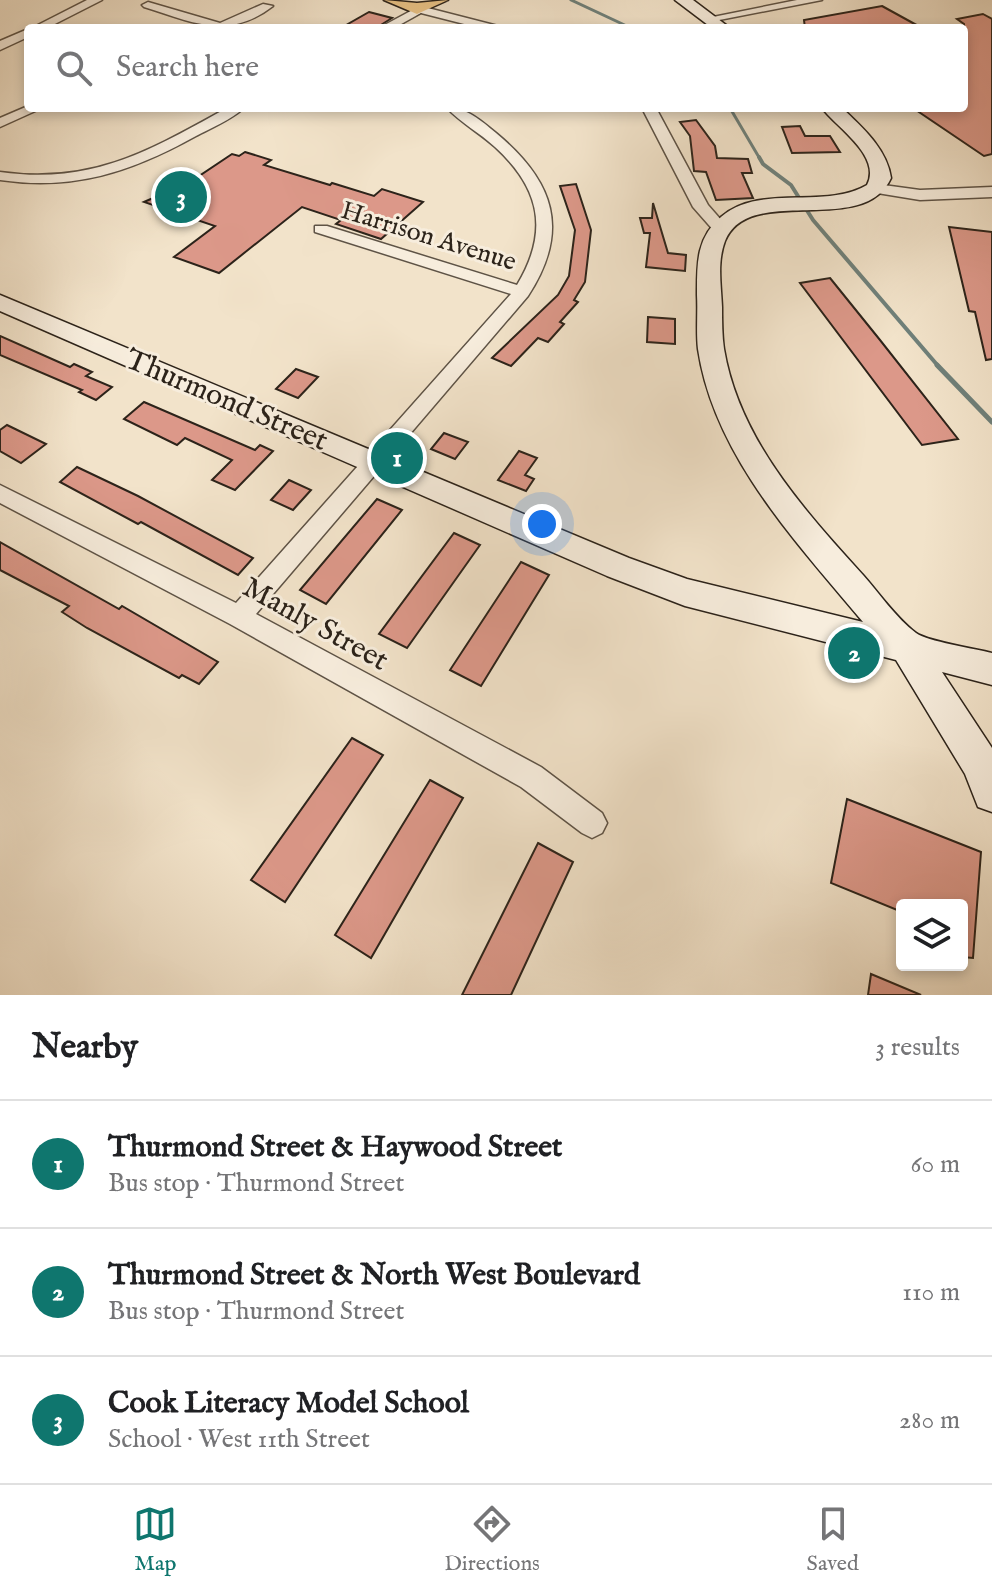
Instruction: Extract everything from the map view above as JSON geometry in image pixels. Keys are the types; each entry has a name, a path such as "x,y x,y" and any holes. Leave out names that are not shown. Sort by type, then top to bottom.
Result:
{"main road":[{"path":"393,0 420,9 439,0"},
{"path":"683,0 715,24"},
{"path":"835,112 876,158 882,169 882,179 876,189 861,198 755,210 731,220 721,229 711,243 708,257 709,318 714,361 735,426 761,471 802,528 907,648 980,763 992,793"},
{"name":"Thurmond Street","path":"3,307 375,461 618,567 685,592 992,669"}],"street":[{"path":"47,24 96,0"},
{"path":"715,24 816,0"},
{"path":"148,5 207,24"},
{"path":"229,24 267,6"},
{"path":"392,24 420,9 478,24"},
{"path":"4,27 24,31"},
{"path":"0,46 24,35"},
{"path":"0,123 26,112"},
{"path":"0,176 21,181 55,182 120,169 229,112"},
{"path":"239,617 522,292 544,256 548,237 541,203 527,173 492,135 460,112"},
{"path":"651,112 701,207 721,229"},
{"path":"876,189 920,195 992,192"},
{"name":"Harrison Avenue","path":"321,229 522,292"},
{"name":"Manly Street","path":"0,493 239,617 531,777 592,823"}],"building":[{"path":"882,6 915,24 804,24 804,20"},
{"path":"369,12 392,18 382,24 348,24"},
{"path":"983,14 992,19 992,154 984,156 919,112 968,112 968,24 957,19"},
{"path":"696,120 715,146 717,158 748,159 752,173 742,173 753,198 716,200 706,172 694,171 690,136 680,122"},
{"path":"800,126 805,136 830,136 840,152 792,153 782,127"},
{"path":"245,152 271,160 264,165 330,185 332,183 374,196 382,189 423,202 381,239 336,224 341,220 302,207 219,273 174,257 215,226 144,202 190,182 232,154 239,156"},
{"path":"576,184 591,230 585,282 574,300 578,302 548,342 538,338 511,366 492,358 558,295 569,276 575,230 560,186"},
{"path":"653,203 668,253 686,255 685,271 646,267 650,233 644,233 640,218 652,218"},
{"path":"949,227 992,232 992,359 986,360 975,312 969,311"},
{"path":"830,278 958,439 922,445 800,283"},
{"path":"648,317 675,319 675,344 647,342"},
{"path":"0,336 70,367 74,364 92,372 86,376 112,387 96,400 79,392 82,390 0,355"},
{"path":"296,369 318,377 298,398 276,389"},
{"path":"144,402 255,450 260,445 273,451 235,490 212,480 232,460 185,438 177,445 124,419"},
{"path":"7,425 46,444 21,463 0,451 0,430"},
{"path":"444,433 468,442 455,459 431,449"},
{"path":"519,451 537,458 525,475 534,479 526,491 498,480"},
{"path":"77,467 253,558 238,575 60,482"},
{"path":"289,480 311,490 293,510 271,500"},
{"path":"377,499 402,510 326,604 300,590"},
{"path":"454,533 480,545 407,648 379,634"},
{"path":"0,542 119,609 122,606 218,662 199,684 182,675 179,678 87,628 62,612 69,606 0,570"},
{"path":"521,562 549,575 481,686 450,670"},
{"path":"352,738 383,755 285,902 251,880"},
{"path":"430,780 463,798 371,958 335,935"},
{"path":"847,799 981,852 973,958 968,958 968,899 896,899 896,910 831,883"},
{"path":"538,843 573,862 511,995 462,995"},
{"path":"871,974 921,995 868,995"}],"waterway":[{"path":"571,0 622,24"},
{"path":"732,112 760,159"},
{"path":"759,157 763,164 791,185 813,220 939,367"},
{"path":"937,365 992,422"}],"place":[{"name":"Cook Literacy Model School","path":"181,197"},
{"name":"Thurmond Street & Haywood Street","path":"397,458"},
{"name":"Thurmond Street & North West Boulevard","path":"854,653"}]}
